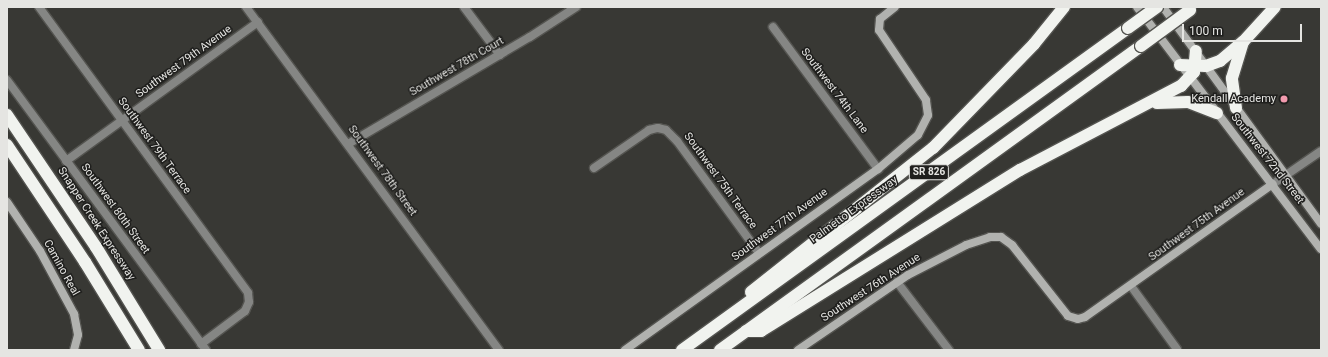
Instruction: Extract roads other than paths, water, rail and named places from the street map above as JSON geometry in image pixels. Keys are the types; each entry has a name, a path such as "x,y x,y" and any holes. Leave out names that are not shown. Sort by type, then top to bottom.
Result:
{"highway":[{"path":"730,315 757,285 892,183 933,148 1034,44 1064,7"},
{"name":"Palmetto Expressway","path":"682,350 1157,7"},
{"path":"1180,66 1201,66 1220,61 1243,42 1275,7"},
{"name":"SR 826","path":"720,350 1192,9"},
{"path":"1236,108 1232,78 1243,42"},
{"path":"1196,51 1201,66"},
{"path":"746,331 760,332 1020,170 1152,104 1190,78 1201,66"},
{"path":"1152,104 1182,101 1217,113"},
{"name":"Snapper Creek Expressway","path":"7,115 80,222 159,350"},
{"path":"7,145 77,250 139,350"}],"street":[{"name":"Southwest 79th Terrace","path":"39,7 244,288 249,300 243,313 203,347"},
{"name":"Southwest 78th Street","path":"246,7 499,350"},
{"path":"464,7 500,55"},
{"name":"Southwest 78th Court","path":"348,144 500,55 576,7"},
{"name":"Southwest 77th Avenue","path":"624,350 878,168 918,135 927,119 927,103 918,86 881,35 878,24 881,17 895,7"},
{"name":"Southwest 72nd Street","path":"1137,7 1180,66 1273,184 1321,249"},
{"path":"1163,7 1196,51"},
{"name":"Southwest 79th Avenue","path":"66,161 258,22"},
{"name":"Southwest 74th Lane","path":"773,27 878,168"},
{"name":"Southwest 72nd Street","path":"1201,66 1236,108 1321,224"},
{"name":"Southwest 80th Street","path":"7,80 203,347"},
{"name":"Southwest 75th Terrace","path":"594,168 645,132 658,128 666,130 675,138 759,253"},
{"name":"Southwest 75th Avenue","path":"1085,317 1321,151"},
{"name":"Camino Real","path":"7,202 40,250 74,314 78,335 74,350"},
{"name":"Southwest 76th Avenue","path":"798,350 897,282 985,237 998,237 1016,249 1068,316 1078,319 1085,317"},
{"path":"897,282 949,350"},
{"path":"1131,286 1177,349"}],"place":[{"name":"Kendall Academy","path":"1284,99"}]}
